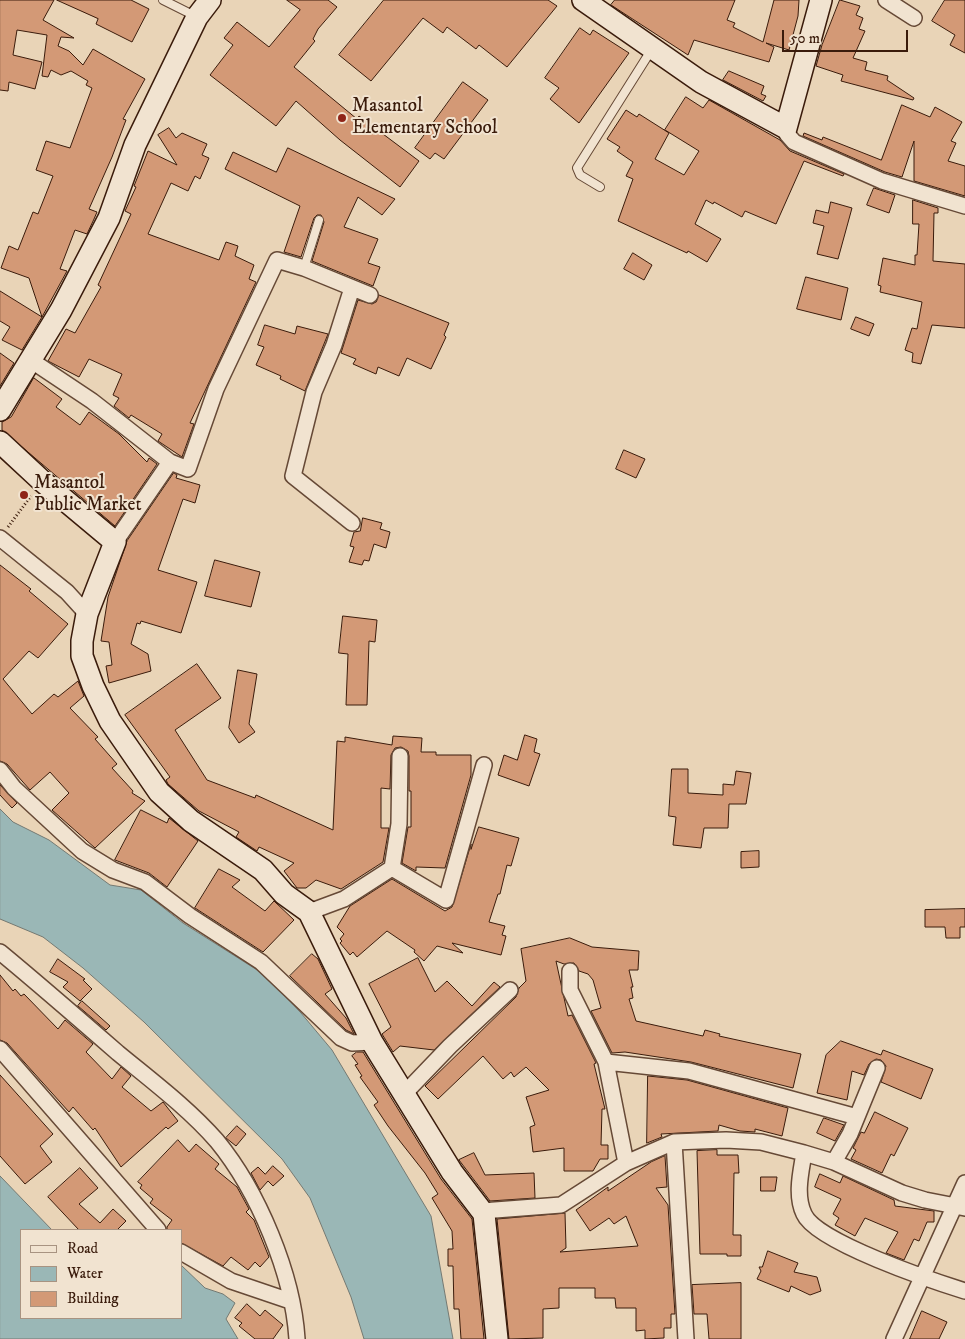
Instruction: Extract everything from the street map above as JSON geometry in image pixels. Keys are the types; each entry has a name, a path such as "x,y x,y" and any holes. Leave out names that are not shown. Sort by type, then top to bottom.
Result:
{"main road":[{"path":"0,410 32,361 61,310 109,218 135,145 197,17 210,0"},
{"path":"583,0 701,82 786,128 821,0"},
{"path":"0,442 42,481 114,542 87,614 82,641 82,656 93,686 110,721 159,792 191,821 263,870 284,894 309,912 372,1042 452,1172 482,1210 486,1228 497,1339"}],"street":[{"path":"886,0 914,18"},
{"path":"786,128 787,134 794,142 882,181 965,206"},
{"path":"32,361 92,401 170,462 188,469 216,389 276,260 304,268 370,295"},
{"path":"352,288 334,345 314,392 293,476 352,524"},
{"path":"114,542 170,462"},
{"path":"3,534 67,592 87,614"},
{"path":"309,912 344,899 392,868 399,824 400,756"},
{"path":"392,868 446,900 484,765"},
{"path":"0,770 14,788 82,851 113,870 145,882 190,916 261,962 341,1038 352,1043 372,1042"},
{"path":"0,952 181,1105 216,1140 232,1160 275,1243 290,1301 297,1339"},
{"path":"570,971 570,990 606,1062 626,1163"},
{"path":"404,1095 450,1046 510,990"},
{"path":"0,1049 143,1210 157,1229"},
{"path":"606,1062 689,1071 857,1117"},
{"path":"834,1162 857,1117 877,1068"},
{"path":"482,1210 561,1205 626,1163 674,1142 726,1140 761,1142 804,1153 834,1162 902,1193 960,1207"},
{"path":"674,1142 686,1339"},
{"path":"804,1153 799,1194 804,1215 830,1238 923,1277 965,1291"},
{"path":"894,1339 923,1277 960,1207 965,1183"},
{"path":"182,1253 231,1281 290,1301"}],"lane":[{"path":"163,0 197,17"},
{"path":"600,187 580,175 578,168 652,49"},
{"path":"304,268 319,220"}],"path":[{"path":"3,534 42,481"}],"water":[{"path":"0,809 13,822 49,840 110,885 141,890 183,923 265,975 301,1013 332,1050 431,1216 453,1339 364,1339 351,1297 310,1198 282,1159 144,1022 83,968 43,937 0,919"},
{"path":"0,1176 51,1229 20,1229 20,1319 182,1319 182,1266 205,1288 223,1294 235,1303 226,1319 238,1339 0,1339"}],"building":[{"path":"0,0 54,0 43,20 74,38 61,37 58,46 69,51 83,65 93,49 145,79 123,119 126,120 89,209 97,212 94,219 87,234 75,230 60,269 67,271 42,317 29,278 1,268 9,246 18,250 33,212 38,214 53,176 36,170 46,141 70,148 92,88 86,85 88,81 71,71 61,75 51,70 48,77 42,76 47,35 17,30 13,55 42,62 35,89 9,82 8,91 0,90"},
{"path":"57,0 131,0 149,9 132,42 96,24 98,19"},
{"path":"287,0 328,0 337,7 318,29 313,39 315,41 294,67 357,119 359,116 419,161 400,187 340,140 296,101 276,126 210,75 233,45 224,38 237,22 269,47 300,10"},
{"path":"384,0 548,0 557,6 507,67 479,45 476,49 447,27 443,33 423,18 371,81 339,55"},
{"path":"615,0 735,0 727,20 735,23 733,27 763,42 774,0 799,0 798,16 789,50 766,43 774,47 769,62 694,40 688,55 611,5"},
{"path":"840,0 860,6 856,15 863,18 859,29 865,31 853,58 867,62 865,70 888,76 887,80 914,98 913,100 841,81 843,75 816,66 822,45"},
{"path":"945,0 965,0 965,53 950,45 955,35 932,21"},
{"path":"580,28 590,35 593,30 629,53 579,123 550,99 559,88 545,78"},
{"path":"729,71 764,86 761,94 766,96 763,101 723,80"},
{"path":"463,82 488,100 444,159 435,153 430,159 415,148"},
{"path":"686,97 703,108 709,100 780,140 790,151 844,174 843,176 804,161 776,224 745,211 742,217 714,202 713,204 706,200 695,224 721,239 707,262 688,251 687,253 618,221 633,179 626,176 633,162 617,151 620,147 607,139 626,110 637,117 639,114 669,133 655,159 684,175 699,151 665,130"},
{"path":"902,105 930,117 935,107 962,122 951,141 956,143 948,161 965,166 965,196 914,181 914,141 902,177 885,172 803,136 804,133 822,140 823,137 881,160"},
{"path":"169,128 176,138 182,133 207,144 202,155 209,158 200,179 195,176 188,191 171,183 148,234 219,260 226,242 238,246 235,256 254,265 249,279 256,282 190,423 194,424 182,457 158,441 162,434 131,415 129,418 114,406 119,398 113,395 122,374 89,359 79,377 48,361 66,329 75,333 101,287 98,285 131,214 125,211 136,187 134,186 148,151 177,165 158,135"},
{"path":"288,148 395,199 382,215 358,197 344,227 378,239 368,263 380,267 373,286 312,261 324,222 321,215 317,215 314,218 301,257 284,252 300,206 225,169 233,152 276,172"},
{"path":"874,188 895,195 889,213 867,205"},
{"path":"913,200 938,208 938,213 934,213 933,261 965,264 965,328 932,325 921,364 912,362 913,353 905,350 912,328 917,329 922,302 880,292 881,286 878,285 883,258 915,265 919,224 913,224"},
{"path":"831,202 852,208 838,259 817,254 824,226 813,223 816,210 828,213"},
{"path":"633,253 652,265 644,280 624,269"},
{"path":"806,277 848,288 841,320 797,309"},
{"path":"0,291 42,317 22,350 2,340 10,327 0,321"},
{"path":"379,295 449,323 444,335 446,337 431,369 407,358 399,376 378,367 376,374 353,364 356,359 341,353 358,300 372,304 376,302"},
{"path":"856,317 874,324 869,336 851,329"},
{"path":"265,325 295,334 297,326 328,334 305,391 280,379 281,376 256,365 264,347 258,345"},
{"path":"0,353 14,363 0,386"},
{"path":"34,378 62,399 56,407 80,425 89,412 119,434 147,462 149,458 157,464 115,526 2,430 2,422 11,417"},
{"path":"624,450 645,459 636,478 616,469"},
{"path":"174,473 177,475 176,478 200,485 195,503 183,499 158,570 197,582 181,633 141,621 140,624 137,623 131,644 148,654 151,671 109,683 106,666 112,665 109,642 101,641 108,597 127,541"},
{"path":"363,518 382,523 380,529 390,532 386,548 374,544 369,561 364,560 362,565 349,562 354,547 350,546 354,532 360,531"},
{"path":"215,560 260,572 251,607 205,596"},
{"path":"0,565 31,589 29,591 68,624 38,658 29,651 3,679 32,714 54,694 58,697 78,681 84,696 70,708 98,737 95,739 117,764 112,768 133,791 132,793 145,801 95,848 52,810 69,793 50,772 30,790 7,764 0,761"},
{"path":"343,616 377,620 375,642 369,641 367,705 346,705 348,654 339,653"},
{"path":"197,664 221,698 175,730 207,780 255,798 256,795 333,830 337,741 345,742 345,737 392,745 393,736 422,738 421,752 436,752 436,755 471,755 471,775 445,868 416,867 416,871 402,863 408,827 411,827 411,791 409,791 408,751 401,747 395,748 391,755 390,789 381,788 381,828 389,828 383,862 341,889 316,880 306,888 297,888 284,871 294,863 259,847 257,851 236,837 239,832 199,811 168,784 166,780 170,777 125,715"},
{"path":"238,670 257,674 249,724 255,732 239,743 229,728"},
{"path":"525,735 537,739 534,752 540,754 529,786 498,775 504,755 517,760"},
{"path":"672,769 688,769 688,793 723,795 723,784 734,785 736,771 751,773 746,804 729,804 728,828 704,828 701,848 673,845 676,817 669,816"},
{"path":"0,785 17,803 12,808 0,795"},
{"path":"141,810 167,823 169,818 198,841 167,887 149,873 115,860"},
{"path":"479,827 519,838 511,866 507,865 500,894 498,894 489,922 505,926 502,935 506,936 501,955 452,943 463,953 437,946 424,961 414,952 415,950 387,931 357,957 353,952 350,955 340,943 342,941 340,939 344,934 337,927 350,906 392,879 445,911 452,907 471,844 471,849"},
{"path":"759,851 759,867 741,868 741,852"},
{"path":"219,869 240,880 232,887 265,911 274,901 294,920 263,952 195,908"},
{"path":"965,909 965,927 960,927 960,938 946,938 945,927 925,927 925,910"},
{"path":"570,938 592,947 639,951 638,970 629,970 633,987 631,987 633,998 629,999 636,1021 703,1036 705,1030 720,1034 719,1036 801,1054 793,1088 691,1062 625,1052 612,1053 591,1011 601,1008 593,980 588,974 579,971 574,963 564,964 556,961 568,1016 572,1015 596,1063 594,1064 605,1109 602,1109 601,1145 608,1145 608,1159 600,1159 593,1171 564,1171 564,1148 533,1152 530,1127 535,1125 526,1097 549,1090 526,1067 514,1077 511,1072 503,1079 483,1056 438,1099 425,1086 516,997 519,988 526,981 521,949"},
{"path":"312,954 318,959 332,989 325,994 346,1018 354,1034 346,1030 290,976"},
{"path":"418,958 435,992 447,981 472,1006 494,982 500,987 434,1050 400,1046 393,1052 382,1034 391,1027 369,984"},
{"path":"58,959 85,979 83,980 92,989 80,1001 63,987 68,982 50,972"},
{"path":"0,975 13,991 15,989 21,996 24,994 58,1029 65,1020 93,1044 86,1052 112,1079 121,1067 131,1076 122,1087 151,1111 163,1102 178,1121 168,1129 166,1127 121,1167 95,1128 93,1130 73,1107 69,1112 7,1043 0,1040"},
{"path":"82,1001 110,1026 106,1030 78,1006"},
{"path":"841,1041 881,1055 883,1050 933,1069 921,1099 881,1082 886,1066 881,1060 876,1059 869,1064 864,1075 852,1071 847,1100 817,1093 826,1055"},
{"path":"357,1052 363,1052 441,1179 472,1219 484,1339 461,1339 459,1309 454,1309 453,1266 448,1266 448,1249 453,1249 452,1231 432,1198 438,1194 425,1173 374,1105 378,1102 360,1077 362,1076 355,1065 358,1064 352,1056"},
{"path":"0,1075 53,1134 40,1146 52,1162 25,1184 0,1156"},
{"path":"648,1076 687,1080 788,1108 782,1136 755,1129 755,1132 740,1131 719,1125 718,1131 661,1134 662,1137 647,1143"},
{"path":"875,1112 908,1128 894,1156 891,1154 882,1173 851,1159 856,1150 853,1148 861,1132 864,1133"},
{"path":"824,1118 844,1125 835,1141 817,1133"},
{"path":"237,1126 246,1134 236,1146 226,1138"},
{"path":"178,1140 189,1152 196,1144 219,1164 215,1169 237,1187 249,1209 246,1212 254,1220 269,1257 260,1267 255,1262 248,1270 231,1257 223,1266 182,1244 182,1229 167,1229 172,1220 150,1203 153,1199 140,1188 142,1185 138,1182"},
{"path":"717,1150 717,1155 738,1155 739,1173 734,1173 733,1235 741,1235 741,1256 700,1254 697,1151"},
{"path":"474,1153 485,1175 534,1173 535,1198 490,1201 459,1160"},
{"path":"665,1156 667,1187 656,1188 668,1205 675,1314 671,1314 671,1328 664,1328 664,1338 645,1339 645,1330 636,1331 636,1308 616,1308 615,1298 595,1298 595,1288 559,1288 559,1308 543,1309 543,1338 509,1339 497,1219 565,1213 566,1248 560,1252 638,1246 626,1216 614,1224 609,1218 590,1231 576,1210 608,1187 608,1191 651,1162"},
{"path":"273,1166 284,1176 273,1186 268,1181 260,1190 251,1173 258,1167 265,1174"},
{"path":"80,1168 98,1188 79,1204 100,1223 113,1209 126,1221 118,1229 78,1229 48,1197"},
{"path":"820,1174 840,1183 843,1176 894,1200 895,1206 934,1211 934,1222 927,1222 919,1241 914,1239 904,1260 886,1253 898,1232 865,1218 855,1236 835,1225 839,1218 833,1214 841,1199 815,1187"},
{"path":"761,1177 777,1177 775,1191 761,1191"},
{"path":"768,1251 798,1263 794,1272 817,1277 821,1291 810,1295 791,1286 789,1292 757,1279 761,1271 759,1267 762,1267"},
{"path":"741,1283 741,1339 709,1339 707,1314 694,1314 692,1285"},
{"path":"247,1304 260,1316 265,1310 283,1325 273,1339 255,1339 239,1326 242,1323 235,1318"},
{"path":"922,1311 947,1322 939,1339 910,1339"}],"place":[{"name":"Masantol Elementary School","path":"342,118"},
{"name":"Masantol Public Market","path":"24,495"}]}
